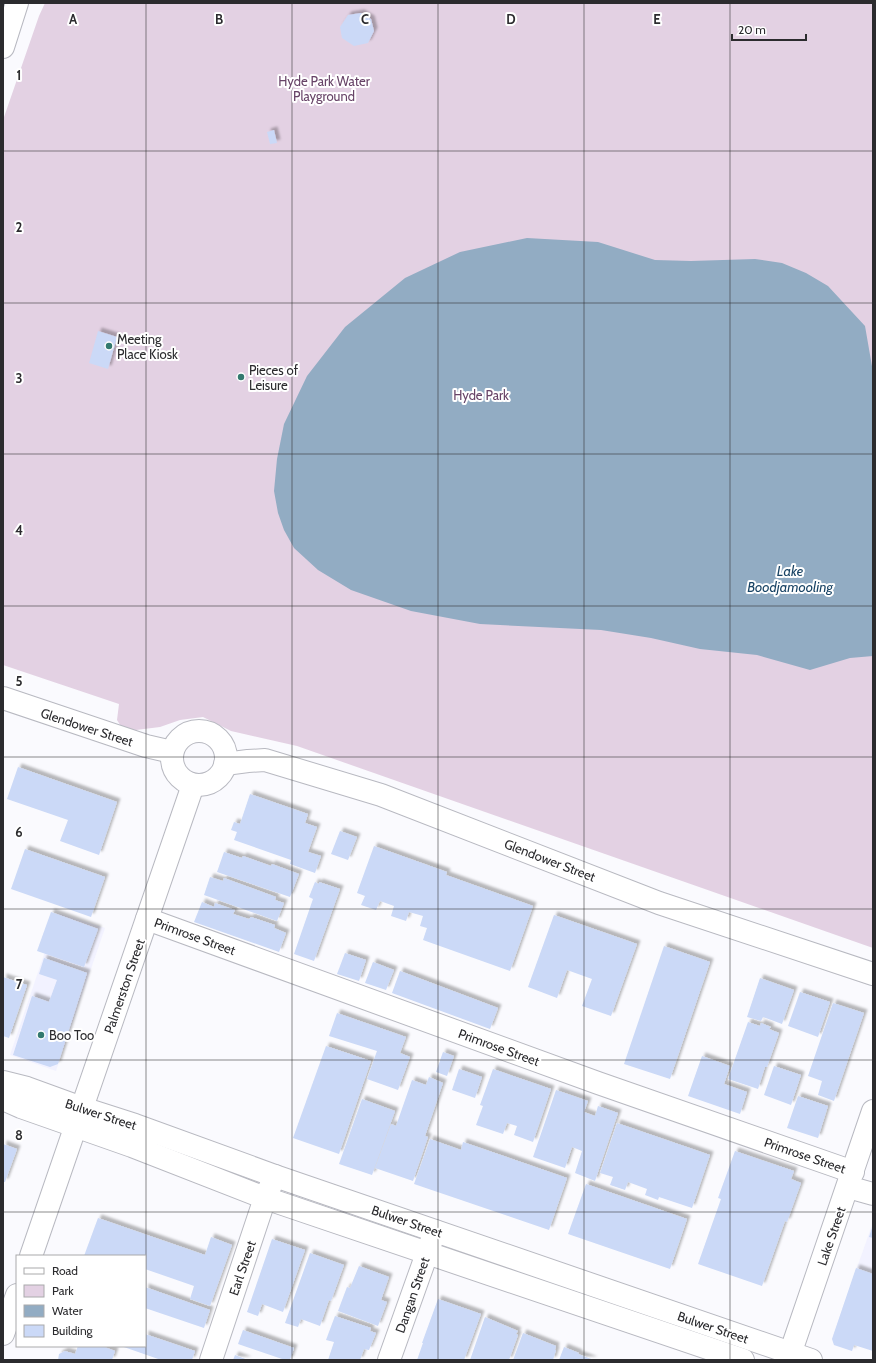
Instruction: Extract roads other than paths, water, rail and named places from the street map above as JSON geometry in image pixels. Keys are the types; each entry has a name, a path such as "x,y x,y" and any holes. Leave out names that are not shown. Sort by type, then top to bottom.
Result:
{"street":[{"path":"3,47 17,3"},
{"name":"Glendower Street","path":"3,698 146,746 172,752"},
{"path":"205,731 218,738 222,743 225,750 224,770 216,779 205,785 193,785 181,779 177,775 172,764 172,752 175,745 184,735 191,732 205,731"},
{"name":"Glendower Street","path":"225,764 248,760 265,760 381,795 659,903 873,974"},
{"name":"Palmerston Street","path":"31,1255 193,785"},
{"name":"Primrose Street","path":"147,919 598,1083 850,1180 873,1194"},
{"name":"Bulwer Street","path":"3,1082 27,1088 139,1149 266,1198 743,1360"},
{"name":"Bulwer Street","path":"3,1098 21,1107 139,1126 275,1176 790,1356 811,1360"},
{"name":"Lake Street","path":"790,1356 873,1111"},
{"name":"Earl Street","path":"211,1360 266,1198 275,1176"},
{"name":"Dangan Street","path":"389,1360 435,1231"},
{"path":"3,1334 16,1298"}],"water":[{"name":"Lake Boodjamooling","path":"527,238 598,242 655,260 691,261 755,259 782,263 806,273 828,286 865,326 873,372 873,656 850,658 810,670 757,655 700,649 651,638 601,630 480,624 411,611 351,590 318,570 294,548 284,530 278,513 274,491 277,459 284,424 307,376 345,327 405,278 460,252"}],"place":[{"name":"Meeting Place Kiosk","path":"109,346"},
{"name":"Pieces of Leisure","path":"241,377"},
{"name":"Boo Too","path":"41,1035"}],"park label":[{"name":"Hyde Park Water Playground","path":"324,88"},
{"name":"Hyde Park","path":"481,395"}]}
